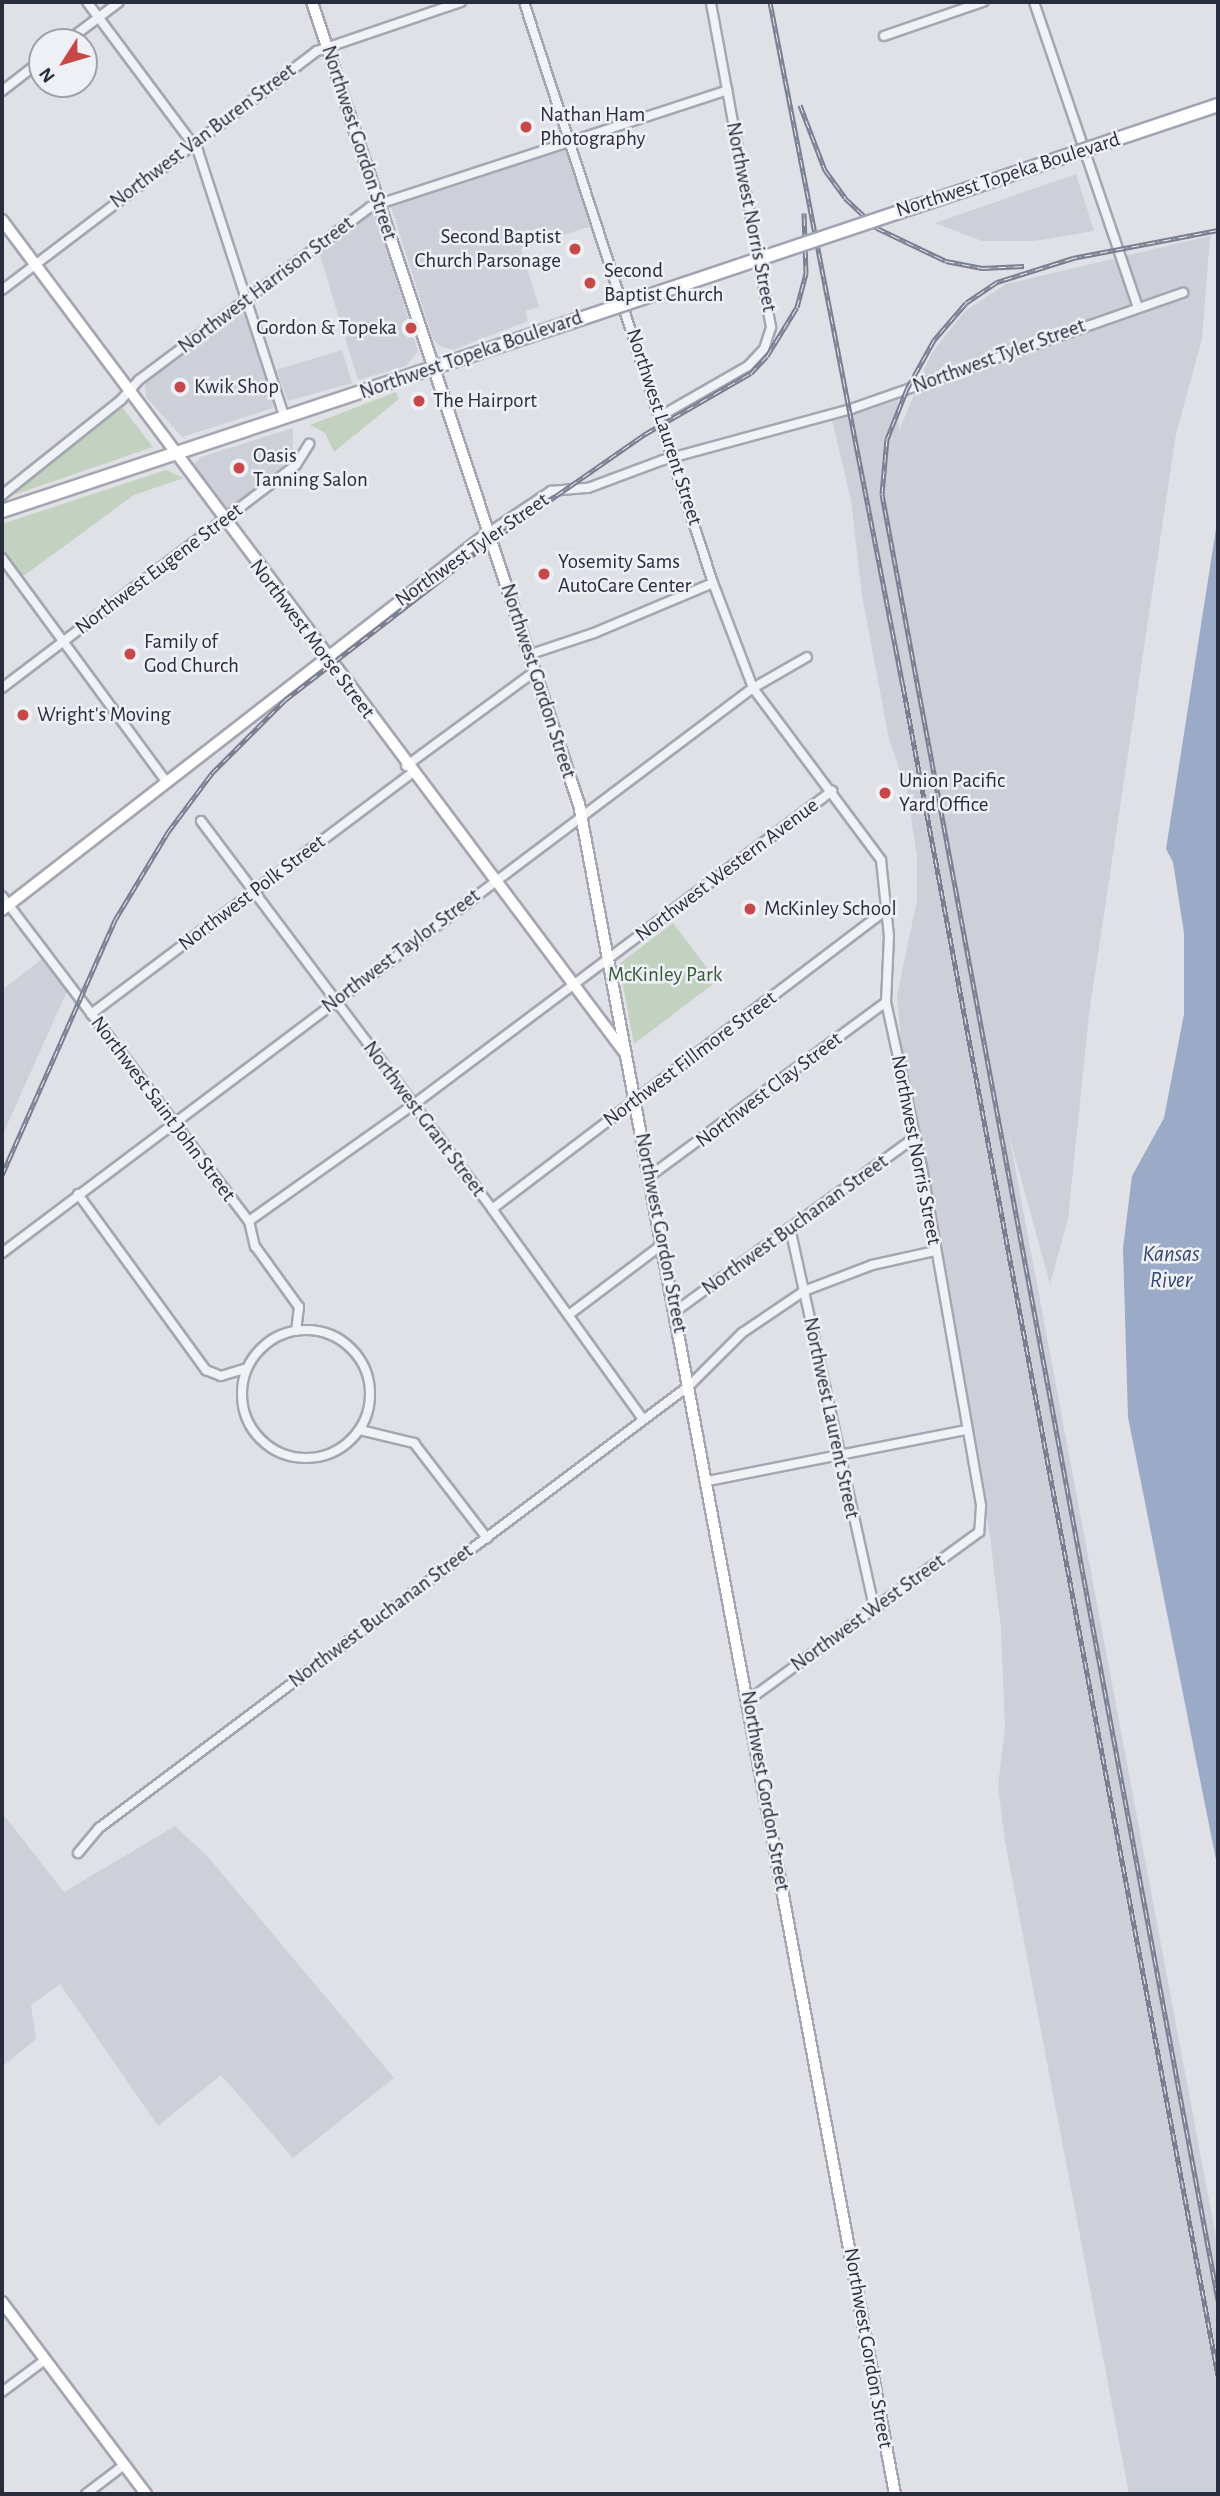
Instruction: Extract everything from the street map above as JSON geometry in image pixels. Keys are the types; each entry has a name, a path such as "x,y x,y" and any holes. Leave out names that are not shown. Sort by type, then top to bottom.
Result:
{"main road":[{"name":"Northwest Gordon Street","path":"312,2 581,816 749,1700 895,2494"},
{"name":"Northwest Topeka Boulevard","path":"2,511 1218,106"},
{"name":"Northwest Morse Street","path":"2,220 326,658 626,1055"},
{"name":"Northwest Tyler Street","path":"4,904 167,783 488,533"},
{"path":"2,2302 146,2494"}],"street":[{"path":"87,2 192,143 247,299 285,418"},
{"path":"85,28 119,2"},
{"name":"Northwest Van Buren Street","path":"2,290 33,262 326,46 461,2"},
{"name":"Northwest Laurent Street","path":"524,2 572,141 659,417 675,457 713,583 753,688 832,791"},
{"name":"Northwest Norris Street","path":"659,417 748,366 769,337 766,282 711,2"},
{"path":"884,36 983,2"},
{"path":"1034,2 1138,307"},
{"path":"2,91 28,71"},
{"name":"Northwest Harrison Street","path":"2,495 247,299 380,204 727,90"},
{"name":"Northwest Tyler Street","path":"488,533 551,491 604,483 675,457 855,407 1182,293"},
{"name":"Northwest Eugene Street","path":"2,688 296,465 309,444"},
{"path":"2,558 167,783"},
{"path":"528,655 594,633 713,583"},
{"name":"Northwest Taylor Street","path":"2,1253 753,688 807,657"},
{"name":"Northwest Polk Street","path":"91,1014 253,892 534,672"},
{"name":"Northwest Norris Street","path":"832,791 881,860 888,908 886,1002 936,1251 982,1523"},
{"name":"Northwest Western Avenue","path":"249,1221 413,1105 832,791"},
{"name":"Northwest Grant Street","path":"201,821 570,1314 643,1419"},
{"name":"Northwest Saint John Street","path":"4,904 249,1221 255,1247 299,1307 296,1331"},
{"name":"Northwest Fillmore Street","path":"492,1209 888,908"},
{"name":"Northwest Clay Street","path":"650,1176 886,1002"},
{"name":"Northwest Buchanan Street","path":"676,1311 914,1138"},
{"path":"78,1195 206,1370 221,1376 247,1368"},
{"name":"Northwest Laurent Street","path":"790,1227 837,1452 874,1608"},
{"path":"570,1314 663,1244"},
{"name":"Northwest Buchanan Street","path":"79,1853 99,1828 690,1385 742,1333 804,1291 872,1265 936,1251"},
{"path":"296,1331 333,1336 360,1360 370,1395 360,1430 343,1447 323,1457 301,1459 270,1448 255,1434 244,1414 242,1392 247,1368 263,1346 296,1331"},
{"path":"360,1430 414,1443 486,1538"},
{"path":"708,1481 837,1452 965,1430"},
{"name":"Northwest West Street","path":"749,1700 979,1532 982,1523"},
{"path":"2,2392 45,2360"},
{"path":"86,2494 124,2465"}],"shaded area":[{"path":"567,149 594,225 521,249 539,307 525,311 528,321 453,350 440,346 433,339 391,207"},
{"path":"1076,174 1094,231 1035,241 982,241 935,223"},
{"path":"372,213 377,216 418,351 406,366 358,380 319,252"},
{"path":"1210,236 1202,339 1176,434 1089,1014 1068,1219 1050,1284 1009,1135 1218,2248 1218,2494 1129,2494 1005,1841 998,1786 1005,1727 1001,1629 990,1536 901,1040 897,996 917,900 917,856 907,791 889,739 862,595 851,500 832,420 898,400 899,431 931,354 965,311 1006,284"},
{"path":"244,312 272,392 273,408 182,437 146,397 145,383"},
{"path":"342,350 352,383 288,401 276,370"},
{"path":"293,428 293,457 228,510 192,466 201,457"},
{"path":"43,958 68,989 2,1136 2,990"},
{"path":"2,1813 64,1892 175,1826 208,1857 394,2078 293,2158 221,2075 158,2126 60,1984 31,2005 36,2039 2,2067"}],"green space":[{"path":"396,392 399,399 334,452 325,433 310,425"},
{"path":"122,407 153,447 2,499"},
{"path":"166,470 184,478 134,495 22,577 2,549 2,524"},
{"name":"McKinley Park","path":"673,923 717,981 634,1044 619,964"}],"water":[{"name":"Kansas River","path":"1218,516 1218,1870 1128,1417 1123,1248 1132,1176 1164,1118 1184,1014 1184,933 1173,862 1166,849"}],"railway":[{"path":"770,2 903,686 1218,2375"},
{"path":"800,105 825,170 845,198 877,228 946,261 982,268 1024,266"},
{"path":"2,1175 115,920 168,832 212,773 285,700 491,541 645,434 751,373 767,356 797,307 806,273 804,213"},
{"path":"1218,230 1073,258 997,282 966,303 934,340 907,389 887,439 882,494 1218,2300"}],"place":[{"name":"Nathan Ham Photography","path":"526,127"},
{"name":"Second Baptist Church Parsonage","path":"575,249"},
{"name":"Second Baptist Church","path":"590,283"},
{"name":"Gordon & Topeka","path":"411,328"},
{"name":"Kwik Shop","path":"180,387"},
{"name":"The Hairport","path":"419,401"},
{"name":"Oasis Tanning Salon","path":"239,468"},
{"name":"Yosemity Sams AutoCare Center","path":"544,574"},
{"name":"Family of God Church","path":"130,654"},
{"name":"Wright's Moving","path":"23,715"},
{"name":"Union Pacific Yard Office","path":"885,793"},
{"name":"McKinley School","path":"750,909"}]}
